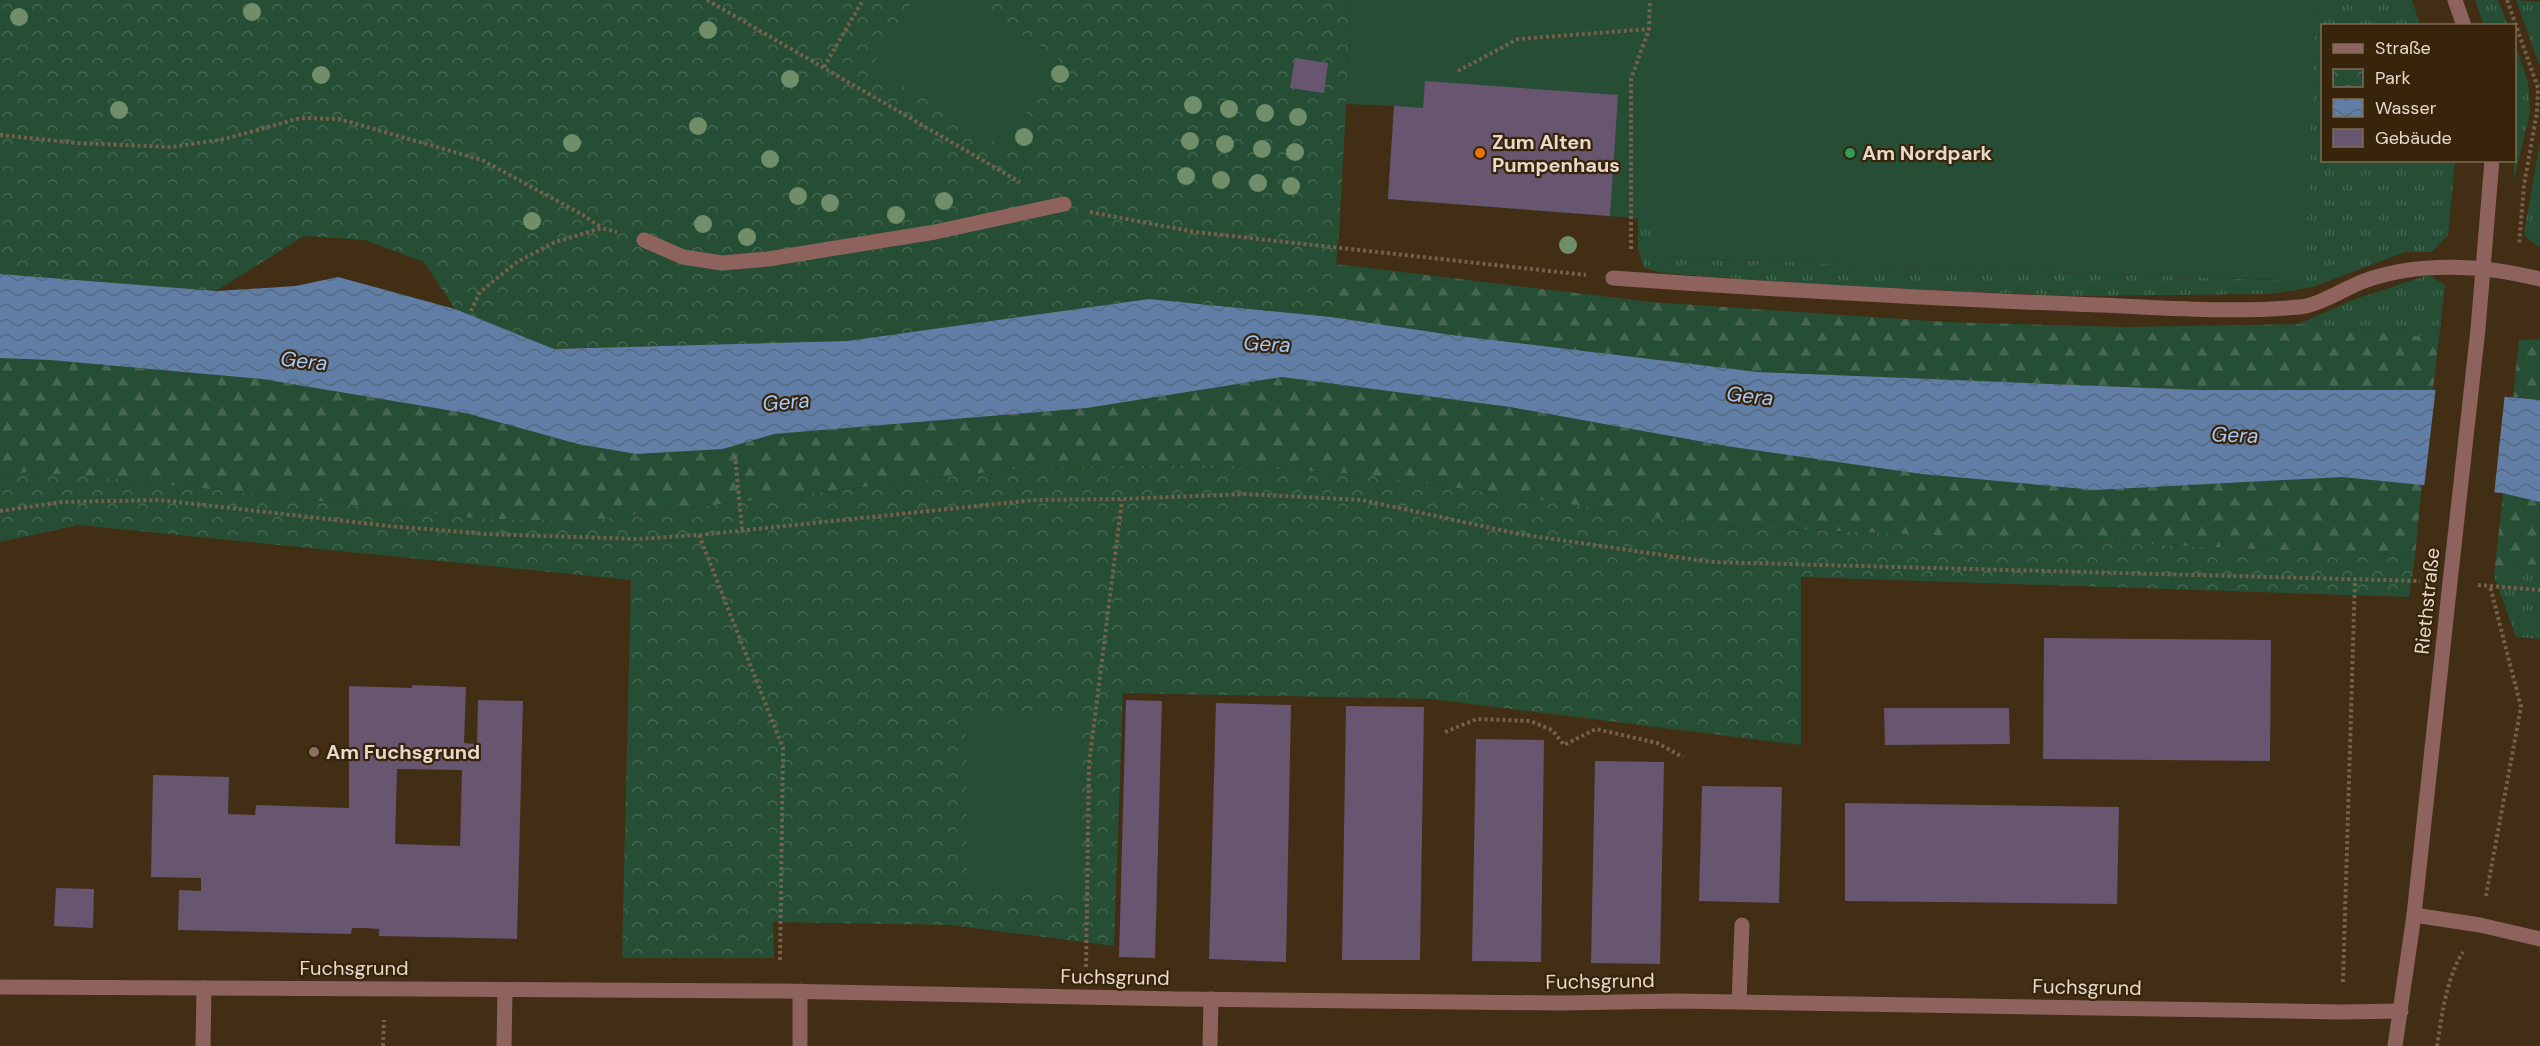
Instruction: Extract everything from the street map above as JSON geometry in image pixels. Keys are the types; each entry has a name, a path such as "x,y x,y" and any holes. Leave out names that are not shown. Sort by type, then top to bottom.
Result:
{"street":[{"path":"2455,0 2463,24"},
{"name":"Riethstraße","path":"2396,1046 2414,915 2478,329 2492,162"},
{"path":"644,240 683,257 722,263 768,259 934,232 1064,204"},
{"path":"1613,278 1929,299 2208,309 2302,308 2366,280 2417,267 2484,269 2517,273 2540,279"},
{"path":"2414,915 2480,925 2540,939"},
{"path":"1739,1002 1742,925"},
{"name":"Fuchsgrund","path":"0,987 779,991 1085,998 1560,1003 1739,1002 2342,1012 2401,1011"},
{"path":"203,1046 204,988"},
{"path":"504,1046 505,990"},
{"path":"800,992 800,1046"},
{"path":"1210,1046 1211,999"}],"path":[{"path":"707,0 1015,180 1064,204 1107,217 1195,232 1613,278"},
{"path":"825,68 863,0"},
{"path":"1631,279 1631,79 1649,29 1650,0"},
{"path":"2507,0 2515,24"},
{"path":"2516,26 2538,88 2538,112 2524,185 2517,273"},
{"path":"1458,71 1518,39 1649,29"},
{"path":"0,135 77,143 171,147 225,139 300,118 339,119 482,160 583,215 602,228 644,240"},
{"path":"471,311 480,291 517,262 555,242 602,228"},
{"path":"735,456 742,529"},
{"path":"0,511 61,502 160,500 389,526 486,534 638,539 699,535 1034,500 1122,500 1245,494 1362,500 1519,534 1711,562 2450,582 2540,590"},
{"path":"1085,998 1089,764 1122,500"},
{"path":"699,535 783,748 779,991"},
{"path":"2342,1012 2355,579"},
{"path":"2437,1046 2455,964 2480,925 2521,707 2490,586"},
{"path":"1445,732 1477,718 1530,721 1552,730 1564,745 1596,729 1657,743 1683,757"}],"green space":[{"path":"0,0 1352,0 1339,232 1331,317 1149,299 847,341 553,349 455,309 424,262 365,240 304,236 216,291 0,274"},
{"path":"913,0 964,0 1059,57 1006,148 872,67"},
{"name":"Am Nordpark","path":"1352,0 2316,0 2305,281 1657,257 1657,220 1388,199 1394,106 1346,104"},
{"path":"2316,0 2412,0 2420,24 2321,24 2321,162 2455,162 2448,235 2432,252 2405,252 2313,287 2270,294 2075,296 1818,285 1664,273 1644,268 1638,249 1639,82 1658,220 1657,257 2304,281"},
{"path":"2475,0 2498,0 2508,24 2484,24"},
{"path":"2516,0 2540,2 2540,67"},
{"path":"2516,48 2528,82 2530,112 2514,180"},
{"path":"2540,142 2540,248 2524,235"},
{"path":"1335,264 1651,302 1946,322 2125,327 2298,324 2439,338 2433,390 2201,390 1758,372 1459,336 1331,317"},
{"path":"2429,275 2445,285 2439,338 2298,324 2355,299"},
{"path":"2540,339 2540,400 2513,397 2519,340"},
{"path":"0,358 50,360 262,379 465,413 578,444 636,454 723,449 774,434 1087,408 1282,377 1510,407 1726,446 2342,477 2422,484 2415,556 1721,526 1360,474 1215,465 1030,467 582,521 480,519 128,480 30,472 0,475"},
{"path":"1215,465 1360,474 1721,526 2415,556 2409,597 1801,577 1801,745 1431,699 1123,693 1114,946 951,925 773,922 774,958 622,958 631,580 79,525 0,542 0,475 30,472 128,480 480,519 582,521 1030,467"},
{"path":"2503,493 2540,502 2540,564 2495,567"},
{"path":"2540,564 2540,639 2516,637 2494,576 2495,567"},
{"path":"1079,715 1080,893 967,894 966,716"}],"water":[{"name":"Gera","path":"0,274 216,291 296,286 338,277 455,309 554,349 847,341 1149,299 1331,317 1459,336 1758,372 2201,390 2433,390 2540,400 2540,502 2502,493 2342,477 2095,490 1922,474 1726,446 1510,407 1282,377 1087,408 774,434 723,449 636,454 578,444 465,413 262,379 50,360 0,358"}],"pier":[{"path":"2436,387 2505,393 2494,495 2424,488"}],"building":[{"path":"1295,58 1328,63 1324,93 1290,88"},
{"path":"1425,81 1618,95 1610,216 1388,199 1394,106 1423,108"},
{"path":"2044,638 2271,640 2270,761 2043,759"},
{"path":"412,685 466,687 464,743 477,744 478,700 523,701 517,939 379,936 379,929 365,928 352,928 351,934 178,930 179,890 201,891 201,878 151,877 153,775 229,777 228,814 255,815 256,805 349,808 349,686 412,688","holes":["397,769 462,770 460,846 395,844"]},
{"path":"1126,700 1162,701 1155,958 1119,957"},
{"path":"1216,703 1291,705 1286,962 1209,959"},
{"path":"1346,706 1424,707 1420,960 1342,960"},
{"path":"1884,708 2009,708 2010,744 1885,745"},
{"path":"1476,739 1544,740 1541,962 1472,961"},
{"path":"1595,761 1664,762 1660,964 1591,963"},
{"path":"1702,786 1782,787 1779,903 1699,901"},
{"path":"1845,803 2119,807 2117,904 1845,901"},
{"path":"56,888 94,889 93,928 54,926"}],"place":[{"name":"Zum Alten Pumpenhaus","path":"1480,153"},
{"name":"Am Nordpark","path":"1850,153"},
{"name":"Am Fuchsgrund","path":"314,752"}]}
